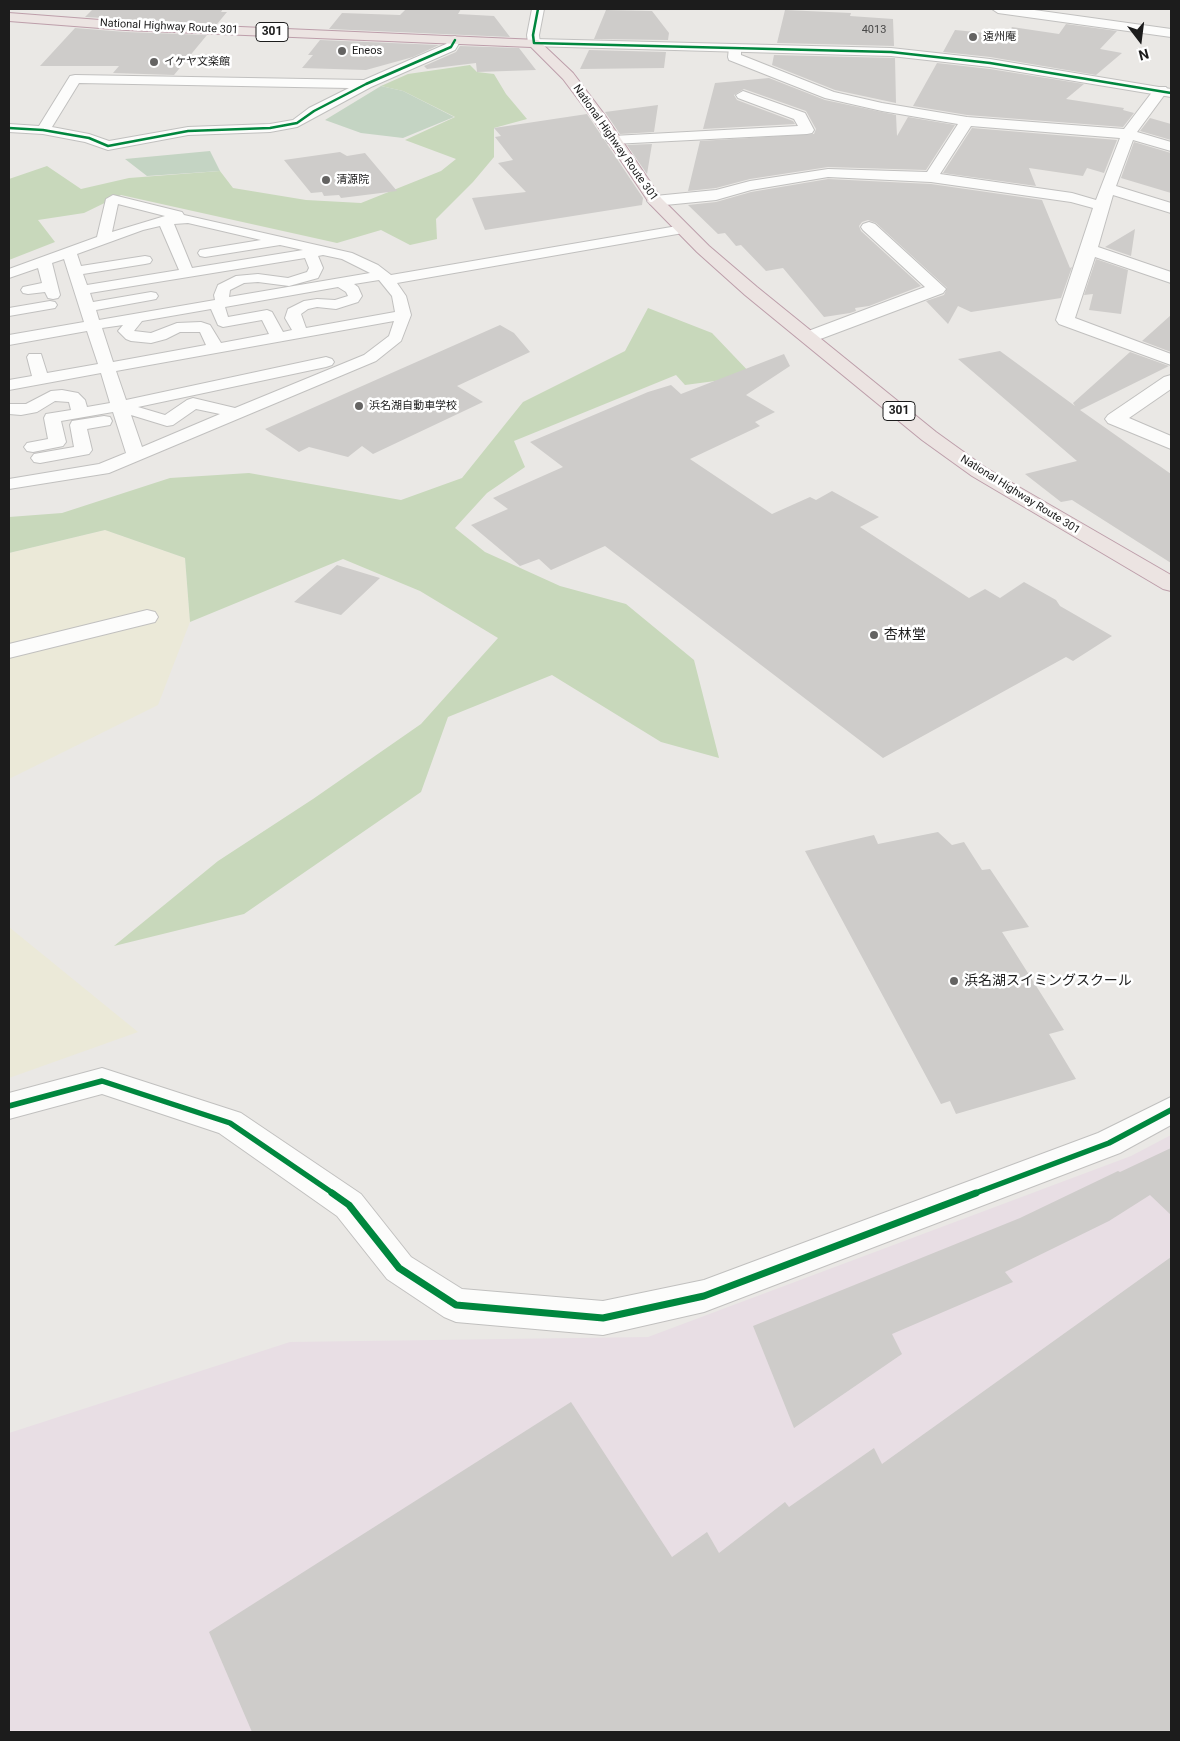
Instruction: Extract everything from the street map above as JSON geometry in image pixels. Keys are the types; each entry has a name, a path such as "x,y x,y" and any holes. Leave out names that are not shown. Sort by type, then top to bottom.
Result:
{"highway":[{"name":"National Highway Route 301","path":"9,17 118,25 534,43 568,76 655,201 751,291 929,436 979,472 1171,584"}],"street":[{"path":"538,9 533,35 534,43 910,53 990,63 1166,91"},
{"path":"998,9 1171,33"},
{"path":"9,128 42,130 89,138 108,146 188,131 270,128 297,123 314,111 366,84 451,47 454,40"},
{"path":"735,48 734,57 830,95 882,107 966,121 1128,134 1171,148"},
{"path":"1171,77 1166,91 1128,134 1100,206 1089,249 1065,320 1171,360"},
{"path":"42,130 75,79 366,84"},
{"path":"613,140 808,130 800,116 743,95"},
{"path":"931,177 966,121"},
{"path":"655,201 716,195 750,186 828,173 931,177 1072,198 1100,206"},
{"path":"1107,188 1171,208"},
{"path":"809,337 937,289 869,227"},
{"path":"1089,249 1171,278"},
{"path":"1171,381 1115,419 1171,443"},
{"path":"9,651 148,617"},
{"path":"9,1106 102,1080 230,1123 349,1205 399,1268 456,1305 603,1318 704,1296 1109,1143 1171,1110"}],"lane":[{"path":"34,453 57,442 52,418 120,407 327,363 370,358 396,338 403,315 398,296 386,278 360,262 330,250 113,199 103,240"},
{"path":"9,274 138,227 164,220 188,219 201,221"},
{"path":"164,220 187,273"},
{"path":"87,307 135,308 159,314 683,229"},
{"path":"205,253 222,246 287,240"},
{"path":"82,290 330,250"},
{"path":"69,252 136,456"},
{"path":"278,337 267,314 222,322 218,304 223,288 241,279 258,278 289,282 313,275 316,268 310,254"},
{"path":"75,270 126,259 145,260"},
{"path":"44,262 51,295"},
{"path":"327,363 306,332 293,318 293,312 304,305 336,305 353,299 355,293 341,283"},
{"path":"28,290 51,295"},
{"path":"51,295 10,306 13,339 95,331"},
{"path":"9,352 95,331 135,308 151,296"},
{"path":"159,314 176,296 218,304"},
{"path":"135,308 126,331 131,336 151,338 161,336 177,328 201,327 206,328 215,348"},
{"path":"38,368 107,367 403,315"},
{"path":"9,385 38,368 58,363"},
{"path":"9,484 103,469 238,414 327,363"},
{"path":"9,409 21,410 31,408 50,396 62,395 72,396 77,400 80,413"},
{"path":"34,453 83,450 78,425 120,407 167,421 193,403 238,414"},
{"path":"9,424 28,426 40,480"}],"shaded area":[{"path":"105,530 185,558 190,622 158,705 9,779 9,553"},
{"path":"9,927 138,1032 9,1078"},
{"path":"1171,1135 1171,1732 9,1732 9,1433 290,1342 648,1337 1131,1156"}],"green space":[{"path":"470,65 477,72 494,74 506,94 527,119 494,128 494,157 473,182 436,219 437,239 410,245 381,230 337,243 121,195 84,213 38,220 55,242 9,260 9,179 47,166 81,189 129,178 220,171 233,188 306,200 361,203 441,171 456,159 405,140 455,117 403,91 381,86 408,74"},
{"path":"381,86 403,91 454,117 403,138 361,133 325,120"},
{"path":"210,151 220,171 147,176 125,159"},
{"path":"648,308 712,333 753,376 685,385 676,375 514,441 525,467 487,493 455,528 485,552 560,586 626,604 694,660 719,758 661,742 552,675 448,717 421,792 244,914 114,946 218,861 313,799 421,724 498,638 420,591 343,559 190,622 185,558 105,530 9,553 9,517 62,513 170,478 249,473 401,500 462,478 523,402 625,351"}],"building":[{"path":"93,9 223,9 221,12 227,12 217,24 85,17"},
{"path":"406,9 461,9 458,14 494,16 510,37 329,29 342,13 400,15"},
{"path":"606,10 652,11 669,33 668,40 594,39"},
{"path":"785,10 851,13 850,16 893,19 894,46 777,43"},
{"path":"1066,24 1117,31 1100,49 1122,53 1096,75 990,57 943,52 955,30 1006,35 1012,27 1059,34"},
{"path":"75,28 207,35 174,75 113,73 119,66 40,66"},
{"path":"320,40 439,45 413,57 366,70 302,68 313,55 308,55"},
{"path":"460,46 519,48 536,70 477,72 476,63 427,69 424,66 456,52"},
{"path":"589,50 666,52 664,68 580,69"},
{"path":"774,55 895,58 896,103 835,90 772,65"},
{"path":"937,63 990,69 1084,84 1066,99 1124,108 1123,110 1134,113 1123,127 967,115 913,106"},
{"path":"769,78 825,100 896,115 897,136 908,117 955,125 926,170 828,167 750,179 716,188 688,191 700,141 814,134 816,129 806,111 744,89 734,95 737,100 793,121 795,124 703,129 715,83"},
{"path":"658,105 654,132 620,134 605,112"},
{"path":"587,114 643,198 642,205 485,230 472,198 526,192 498,163 513,160 495,137 501,136 494,128"},
{"path":"1150,118 1171,124 1171,140 1140,131"},
{"path":"972,128 1117,140 1104,173 1087,168 1083,176 1029,168 1036,186 943,173"},
{"path":"1134,142 1171,153 1171,193 1121,178"},
{"path":"652,144 647,174 627,145"},
{"path":"340,152 347,156 365,153 397,191 341,198 339,195 324,196 322,192 311,193 284,160"},
{"path":"828,179 931,184 1042,200 1070,268 1072,267 1061,298 971,312 958,306 948,324 926,301 944,295 947,288 876,223 868,220 862,222 859,226 861,231 921,286 869,306 855,308 856,311 850,313 824,317 783,268 766,271 741,245 736,246 725,233 718,234 688,205 716,202 751,192"},
{"path":"1135,229 1131,256 1105,247"},
{"path":"1096,259 1128,270 1121,314 1089,310 1093,294 1084,295"},
{"path":"1171,315 1171,352 1142,341"},
{"name":"浜名湖自動車学校","path":"500,325 514,333 530,352 457,386 483,402 373,454 362,446 348,457 309,447 299,452 265,429"},
{"path":"1000,351 1075,406 1073,403 1130,352 1169,366 1080,410 1171,474 1171,563 1072,500 1061,502 1025,474 1077,461 958,359"},
{"path":"784,354 790,366 746,395 775,412 755,422 760,426 690,459 772,514 810,497 816,500 832,491 879,517 860,527 969,598 985,589 1000,598 1024,582 1056,600 1060,606 1112,636 1073,661 1066,657 883,758 605,546 551,570 539,559 520,566 471,525 508,509 493,498 563,467 530,442 648,392 671,385 681,394"},
{"path":"337,565 380,578 341,615 294,602"},
{"name":"浜名湖スイミングスクール","path":"938,832 952,845 964,842 982,870 990,869 1029,927 1002,932 1064,1030 1049,1034 1076,1079 956,1114 950,1101 941,1104 805,851 874,835 878,844"},
{"path":"1171,1148 1171,1215 1150,1195 1109,1221 1005,1272 1013,1282 892,1334 902,1354 794,1428 753,1326 1020,1218"},
{"path":"1171,1257 1171,1732 252,1732 209,1632 571,1402 672,1557 707,1532 719,1553 785,1502 789,1507 874,1448 882,1464"}],"cycle path":[{"path":"538,9 533,35 534,43 891,52 990,63 1171,93"},
{"path":"9,128 43,130 89,138 108,146 188,131 270,128 297,123 314,111 366,84 451,47 455,40"},
{"path":"9,1106 102,1081 230,1123 349,1205 399,1268 456,1305 603,1318 704,1296 1109,1143 1171,1110"}],"place":[{"name":"遠州庵","path":"973,37"},
{"name":"Eneos","path":"342,51"},
{"name":"イケヤ文楽館","path":"154,62"},
{"name":"清源院","path":"326,180"},
{"name":"浜名湖自動車学校","path":"359,406"},
{"name":"杏林堂","path":"874,635"},
{"name":"浜名湖スイミングスクール","path":"954,981"}]}
